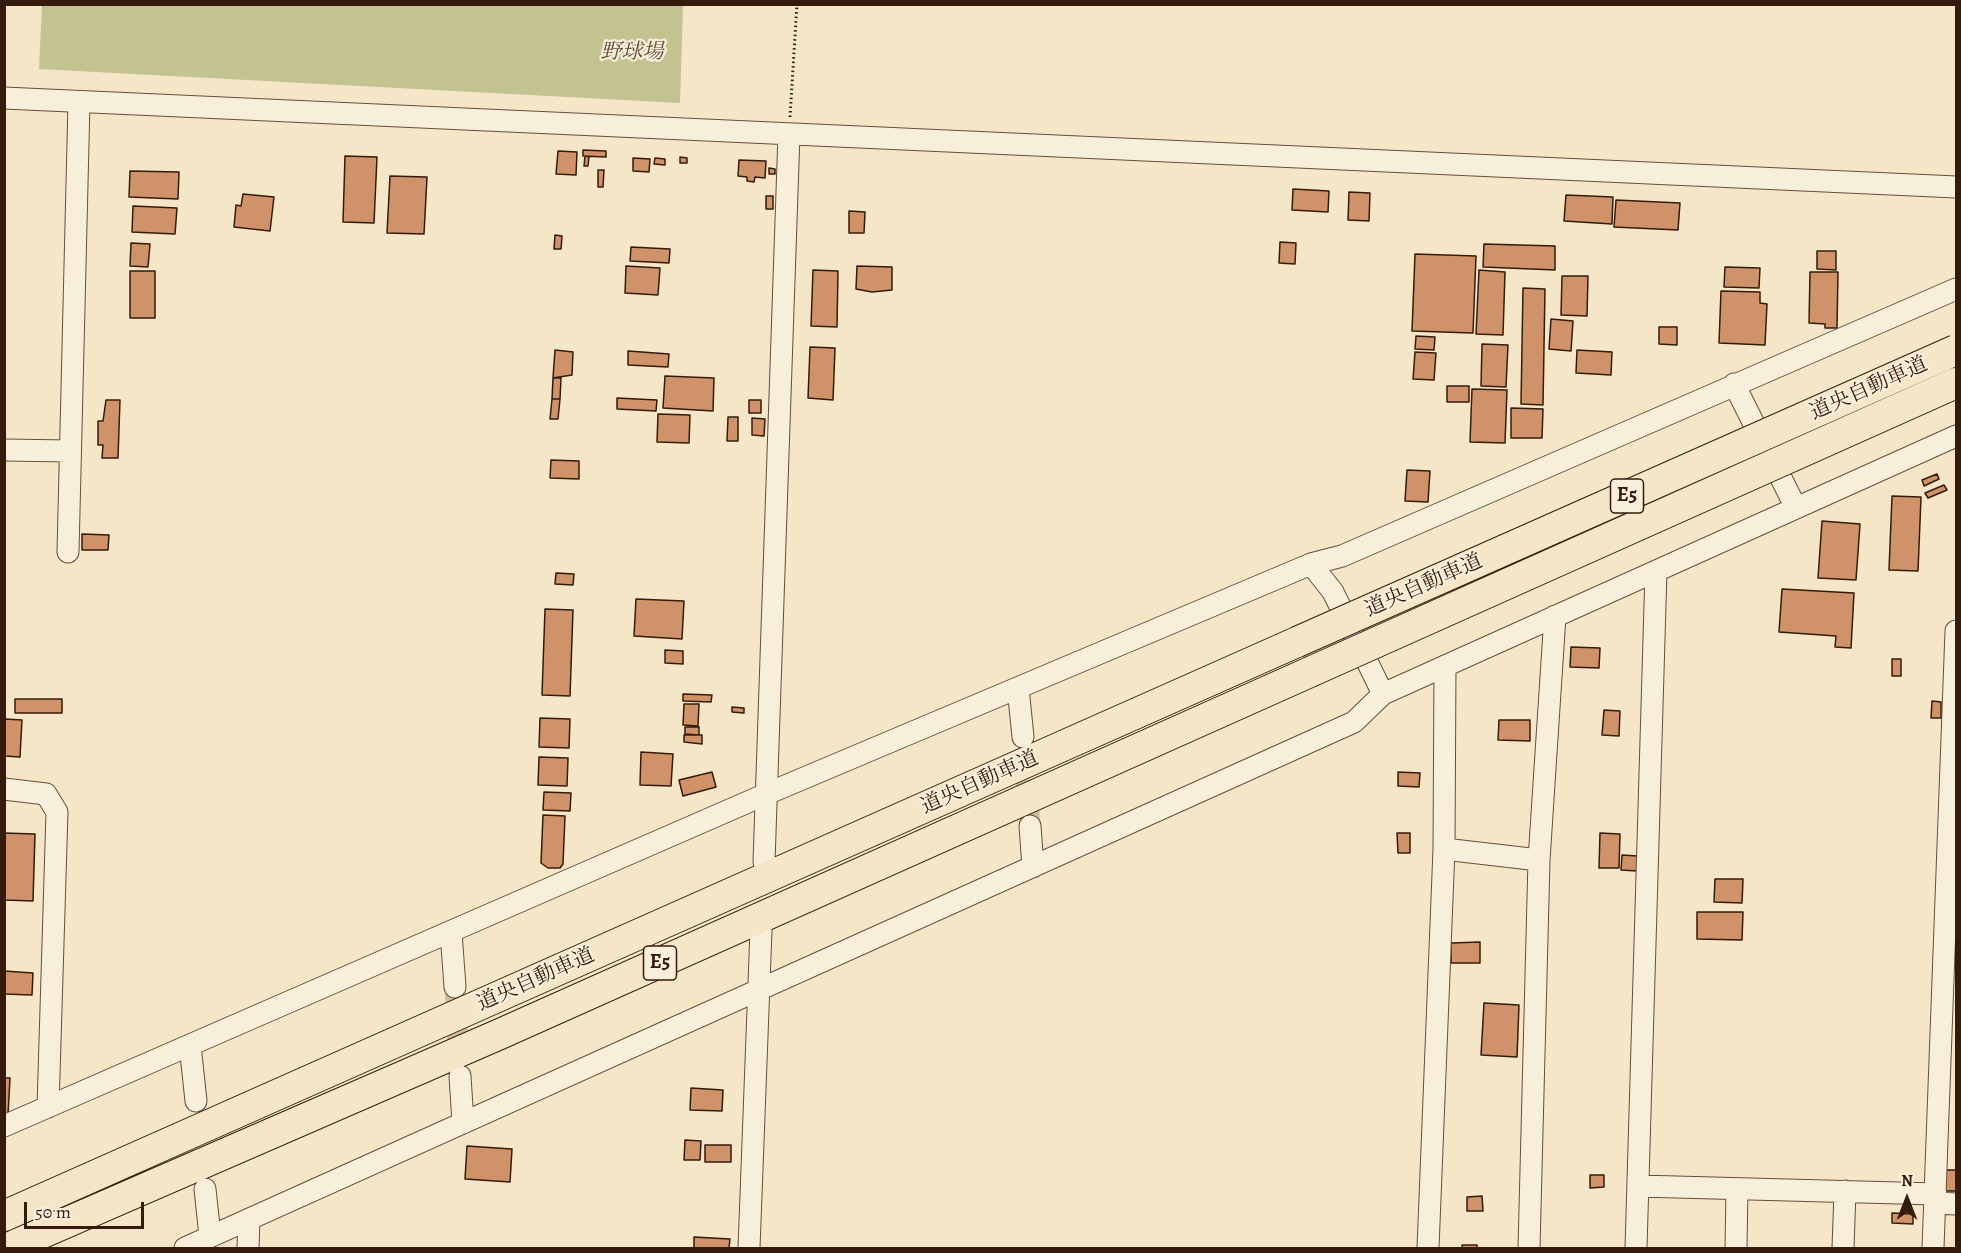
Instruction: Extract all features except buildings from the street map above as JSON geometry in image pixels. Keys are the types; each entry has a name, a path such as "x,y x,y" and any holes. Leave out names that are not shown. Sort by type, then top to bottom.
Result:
{"highway":[{"name":"道央自動車道","path":"4,1216 1956,350"},
{"name":"道央自動車道","path":"8,1248 500,1034 1956,383"}],"street":[{"path":"4,98 1956,187"},
{"path":"68,552 79,102"},
{"path":"764,862 789,134"},
{"path":"4,1126 765,795 1311,564 1342,556 1734,384 1956,290"},
{"path":"1734,384 1796,508"},
{"path":"184,1248 1354,723 1383,694 1956,436"},
{"path":"4,450 70,451"},
{"path":"1311,564 1333,591 1383,694"},
{"path":"1636,1248 1656,572"},
{"path":"1529,1248 1539,860 1556,616"},
{"path":"1933,1248 1943,1200 1956,632"},
{"path":"1428,1248 1444,849 1445,666"},
{"path":"1018,688 1023,737"},
{"path":"4,789 46,794 57,812 48,1107"},
{"path":"1030,826 1033,867"},
{"path":"1444,849 1539,860"},
{"path":"749,1248 761,930"},
{"path":"451,932 454,987"},
{"path":"190,1045 196,1101"},
{"path":"460,1076 463,1123"},
{"path":"1639,1186 1845,1191 1943,1200"},
{"path":"1736,1248 1737,1189"},
{"path":"205,1190 210,1236"},
{"path":"1843,1248 1845,1191"},
{"path":"248,1248 249,1219"}],"path":[{"path":"789,134 797,4"}],"green space":[{"name":"野球場","path":"42,5 683,5 680,103 39,69"}],"tunnel":[{"path":"1024,749 1030,826"},
{"path":"455,987 459,1064"}]}
